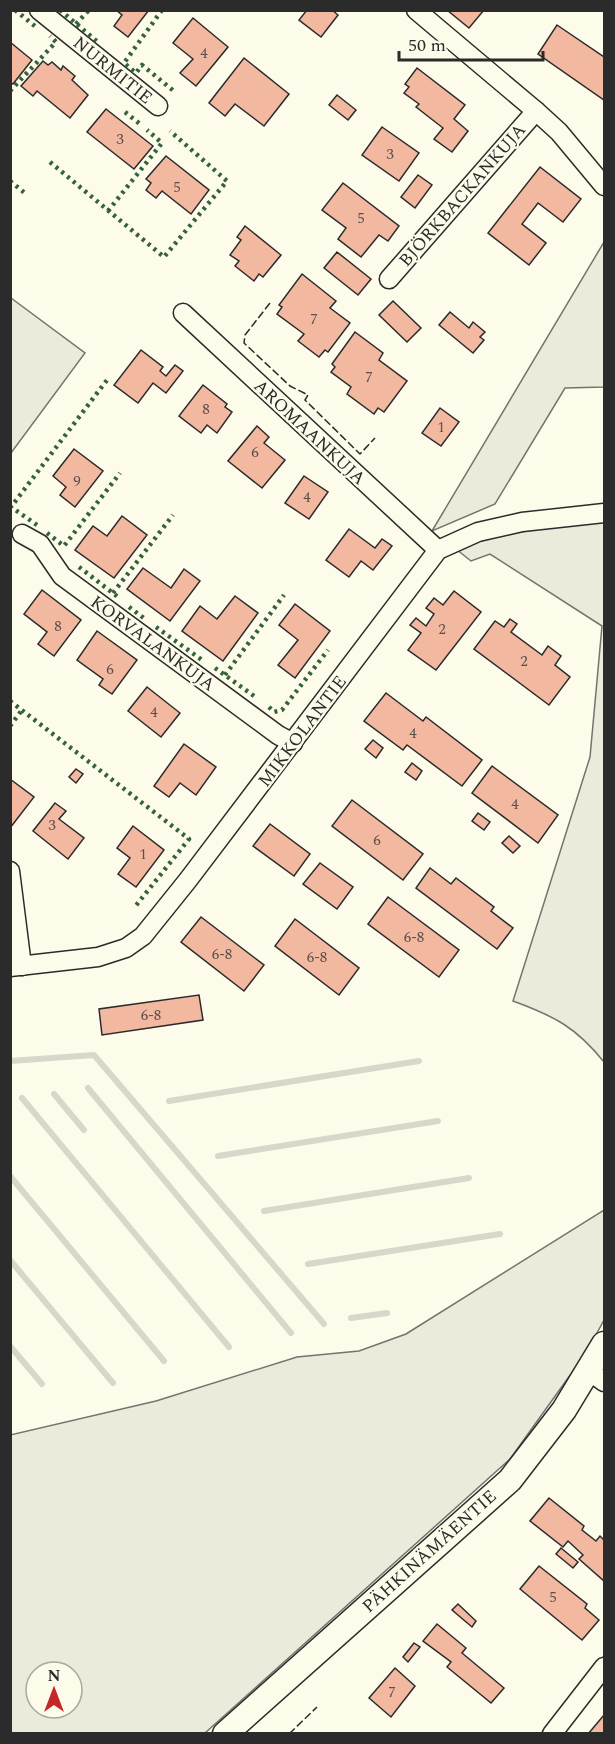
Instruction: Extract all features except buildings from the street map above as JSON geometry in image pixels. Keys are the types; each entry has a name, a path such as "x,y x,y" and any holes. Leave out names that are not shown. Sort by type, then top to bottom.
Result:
{"street":[{"name":"NURMITIE","path":"39,10 159,106"},
{"path":"416,10 559,132 604,186"},
{"name":"BJÖRKBACKANKUJA","path":"389,279 536,111"},
{"name":"AROMAANKUJA","path":"183,313 438,550"},
{"name":"MIKKOLANTIE","path":"16,967 98,957 126,948 143,936 293,743 438,550 478,532 522,522 604,513"},
{"name":"KORVALANKUJA","path":"22,534 40,544 62,576 293,743"},
{"path":"10,871 16,967"},
{"name":"PÄHKINÄMÄENTIE","path":"225,1734 510,1480 564,1410 597,1377 604,1344"},
{"path":"552,1734 604,1667"}],"shaded area":[{"path":"604,242 604,387 565,388 495,504 432,531"},
{"path":"11,298 85,353 11,453"},
{"path":"604,521 604,1062 574,1031 541,1012 513,1001 590,757 602,626 490,554 471,561 456,549 511,534"},
{"path":"604,1210 604,1320 586,1353 510,1459 205,1733 11,1733 10,1435 156,1401 297,1357 359,1351 406,1334"}],"waterway":[{"path":"10,1061 94,1055 324,1324"},
{"path":"169,1101 419,1061"},
{"path":"88,1088 291,1333"},
{"path":"54,1094 84,1130"},
{"path":"22,1098 229,1347"},
{"path":"218,1156 438,1121"},
{"path":"10,1176 164,1361"},
{"path":"264,1211 469,1178"},
{"path":"308,1264 500,1234"},
{"path":"10,1260 113,1383"},
{"path":"351,1318 387,1313"},
{"path":"10,1346 42,1384"}],"hedge":[{"path":"15,10 36,27"},
{"path":"60,10 100,44"},
{"path":"76,24 89,10"},
{"path":"162,10 124,63 136,73 142,65 175,92"},
{"path":"10,91 56,42 50,36"},
{"path":"125,112 140,124"},
{"path":"108,211 162,143 147,130"},
{"path":"50,162 164,257 227,181 170,131"},
{"path":"10,181 26,194"},
{"path":"37,525 11,507 107,380"},
{"path":"47,533 64,546 120,473"},
{"path":"113,593 173,515"},
{"path":"79,567 118,597"},
{"path":"225,675 284,595"},
{"path":"129,607 145,619"},
{"path":"156,627 202,660"},
{"path":"269,707 274,712 282,710 328,650"},
{"path":"215,668 254,696"},
{"path":"10,701 189,839 134,908"},
{"path":"10,726 22,710"}],"fence":[{"path":"270,303 245,335 244,343 290,386 308,395 305,400 360,454 375,438"},
{"path":"289,1734 317,1707"}]}
